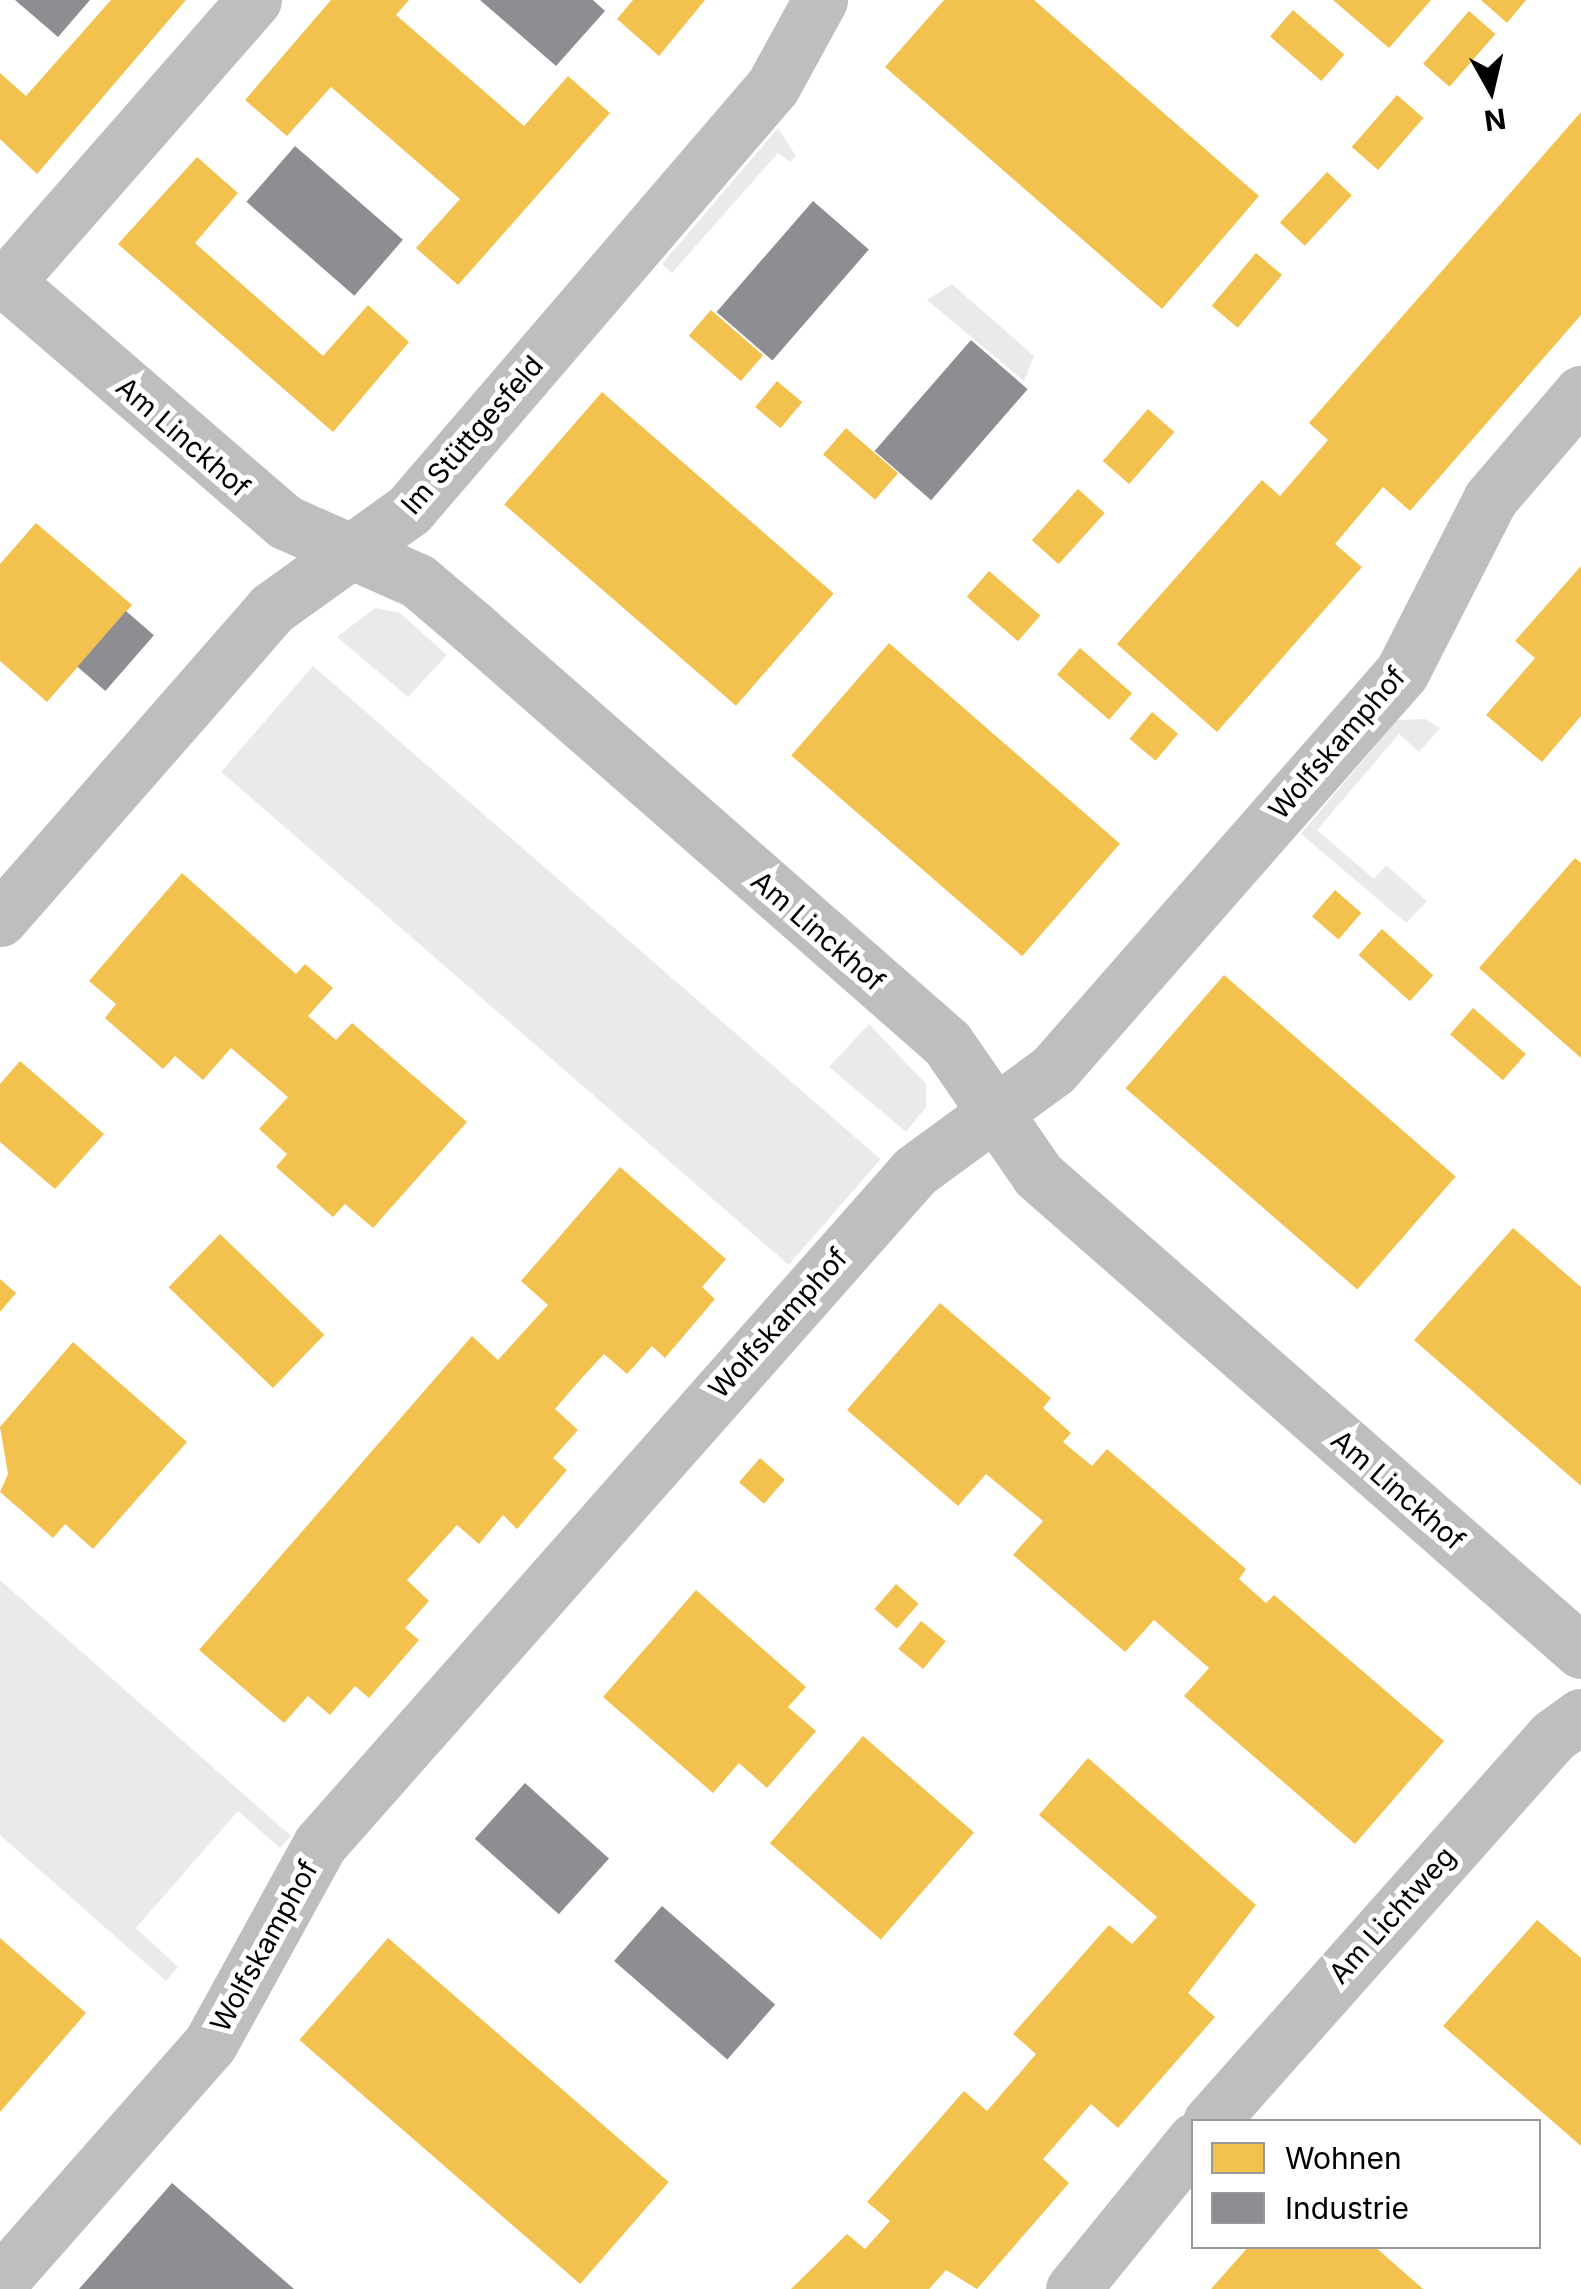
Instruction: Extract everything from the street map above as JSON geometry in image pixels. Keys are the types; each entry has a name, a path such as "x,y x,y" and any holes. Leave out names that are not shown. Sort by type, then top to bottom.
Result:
{"street":[{"path":"4,279 254,0"},
{"name":"Im Stüttgesfeld","path":"0,919 270,609 409,510 773,86 820,0"},
{"name":"Am Linckhof","path":"4,279 203,458 286,522 350,555 418,582 472,626 947,1043 1038,1175 1581,1651"},
{"name":"Wolfskamphof","path":"0,2282 210,2044 320,1844 915,1171 992,1108 1053,1070 1402,672 1490,499 1581,393"},
{"name":"Am Lichtweg","path":"1213,2119 1552,1736 1581,1716"},
{"path":"1073,2289 1191,2144"}],"shaded area":[{"path":"778,128 796,156 790,162 778,153 672,273 662,264"},
{"path":"952,284 1034,356 1024,381 927,300"},
{"path":"375,608 400,613 447,655 408,697 337,637"},
{"path":"313,666 881,1159 789,1265 221,772"},
{"path":"1425,719 1440,728 1419,752 1399,734 1317,830 1374,879 1386,865 1427,901 1406,923 1301,834 1397,720"},
{"path":"869,1024 926,1084 926,1107 906,1132 829,1067"},
{"path":"0,1580 291,1836 280,1848 238,1811 136,1928 178,1967 166,1981 0,1835"}],"building: Wohnen":[{"path":"111,0 186,0 37,174 0,139 0,73 26,96"},
{"path":"331,0 409,0 396,15 524,126 568,76 610,113 458,285 416,248 460,199 331,87 287,136 245,100"},
{"path":"633,0 705,0 659,56 617,19"},
{"path":"944,0 1034,0 1259,196 1162,309 885,67"},
{"path":"1333,0 1431,0 1389,48"},
{"path":"1481,0 1526,0 1507,23"},
{"path":"1293,10 1344,55 1321,81 1270,36"},
{"path":"1469,11 1495,34 1449,87 1423,64"},
{"path":"1397,95 1423,118 1378,170 1352,147"},
{"path":"1581,112 1581,315 1410,511 1383,487 1335,544 1362,567 1217,732 1117,644 1262,480 1280,496 1328,440 1309,423"},
{"path":"197,157 238,193 195,243 323,356 368,305 409,342 333,432 118,244"},
{"path":"1327,172 1352,195 1305,246 1280,222"},
{"path":"1256,253 1282,275 1238,328 1212,306"},
{"path":"711,310 763,355 741,381 689,336"},
{"path":"777,381 802,402 780,428 755,407"},
{"path":"602,392 834,593 736,706 504,504"},
{"path":"1148,409 1174,432 1129,484 1103,461"},
{"path":"846,428 898,473 875,500 823,454"},
{"path":"1078,489 1105,513 1059,564 1032,540"},
{"path":"36,523 132,605 47,702 0,661 0,564"},
{"path":"1581,566 1581,716 1542,762 1486,715 1535,658 1515,641"},
{"path":"989,571 1040,616 1018,641 967,597"},
{"path":"889,643 1120,844 1022,956 791,755"},
{"path":"1080,648 1132,693 1109,720 1057,674"},
{"path":"1152,712 1178,734 1156,761 1130,739"},
{"path":"1575,858 1581,863 1581,1058 1479,968"},
{"path":"182,873 296,974 305,964 333,988 308,1016 336,1040 352,1023 467,1122 373,1228 345,1204 333,1217 276,1167 287,1154 259,1129 288,1097 231,1048 203,1080 175,1056 163,1069 105,1018 116,1004 89,981"},
{"path":"1335,890 1361,913 1338,939 1312,916"},
{"path":"1382,929 1433,975 1410,1001 1359,955"},
{"path":"1224,975 1456,1176 1357,1290 1126,1088"},
{"path":"1473,1008 1526,1054 1503,1080 1450,1034"},
{"path":"20,1061 104,1134 55,1189 0,1142 0,1084"},
{"path":"620,1167 726,1259 702,1287 715,1299 665,1358 652,1346 627,1374 604,1354 579,1381 555,1409 578,1430 553,1458 567,1470 517,1529 503,1515 479,1544 457,1525 407,1580 429,1601 405,1628 419,1640 369,1698 355,1686 330,1715 308,1696 284,1723 199,1650 472,1336 498,1360 548,1305 521,1281"},
{"path":"1513,1228 1581,1287 1581,1486 1414,1340"},
{"path":"220,1234 324,1335 273,1388 169,1287"},
{"path":"0,1279 16,1293 0,1312"},
{"path":"940,1303 1051,1398 1043,1408 1071,1433 1063,1442 1092,1466 1107,1449 1246,1569 1239,1579 1266,1603 1274,1595 1444,1741 1355,1844 1184,1696 1209,1668 1154,1620 1125,1652 1013,1555 1043,1521 986,1474 958,1506 847,1410"},
{"path":"73,1342 187,1442 93,1549 65,1524 53,1538 0,1492 8,1474 0,1427"},
{"path":"760,1458 785,1480 764,1504 739,1482"},
{"path":"896,1584 919,1604 897,1629 874,1609"},
{"path":"696,1590 806,1687 788,1707 816,1731 767,1788 739,1763 713,1793 603,1697"},
{"path":"921,1621 946,1641 923,1669 898,1649"},
{"path":"863,1736 974,1832 881,1940 770,1843"},
{"path":"1088,1758 1256,1905 1188,1993 1215,2017 1118,2128 1091,2104 1043,2159 1069,2183 977,2289 946,2270 929,2289 791,2289 847,2234 865,2249 890,2221 867,2202 964,2091 987,2111 1036,2054 1013,2034 1109,1925 1132,1944 1157,1917 1039,1815"},
{"path":"1537,1920 1581,1958 1581,2146 1443,2026"},
{"path":"0,1938 86,2013 0,2112"},
{"path":"388,1938 669,2182 580,2284 299,2040"},
{"path":"1246,2249 1377,2249 1423,2289 1211,2289"}],"building: Industrie":[{"path":"15,0 90,0 58,37"},
{"path":"480,0 593,0 605,11 556,66"},
{"path":"295,146 403,240 354,296 246,202"},
{"path":"813,201 869,250 772,360 717,312"},
{"path":"971,340 1028,389 931,500 875,451"},
{"path":"126,611 154,635 105,691 77,667"},
{"path":"525,1783 609,1859 559,1914 475,1839"},
{"path":"662,1906 775,2004 727,2060 614,1961"},
{"path":"172,2183 224,2228 294,2289 79,2289"}]}
